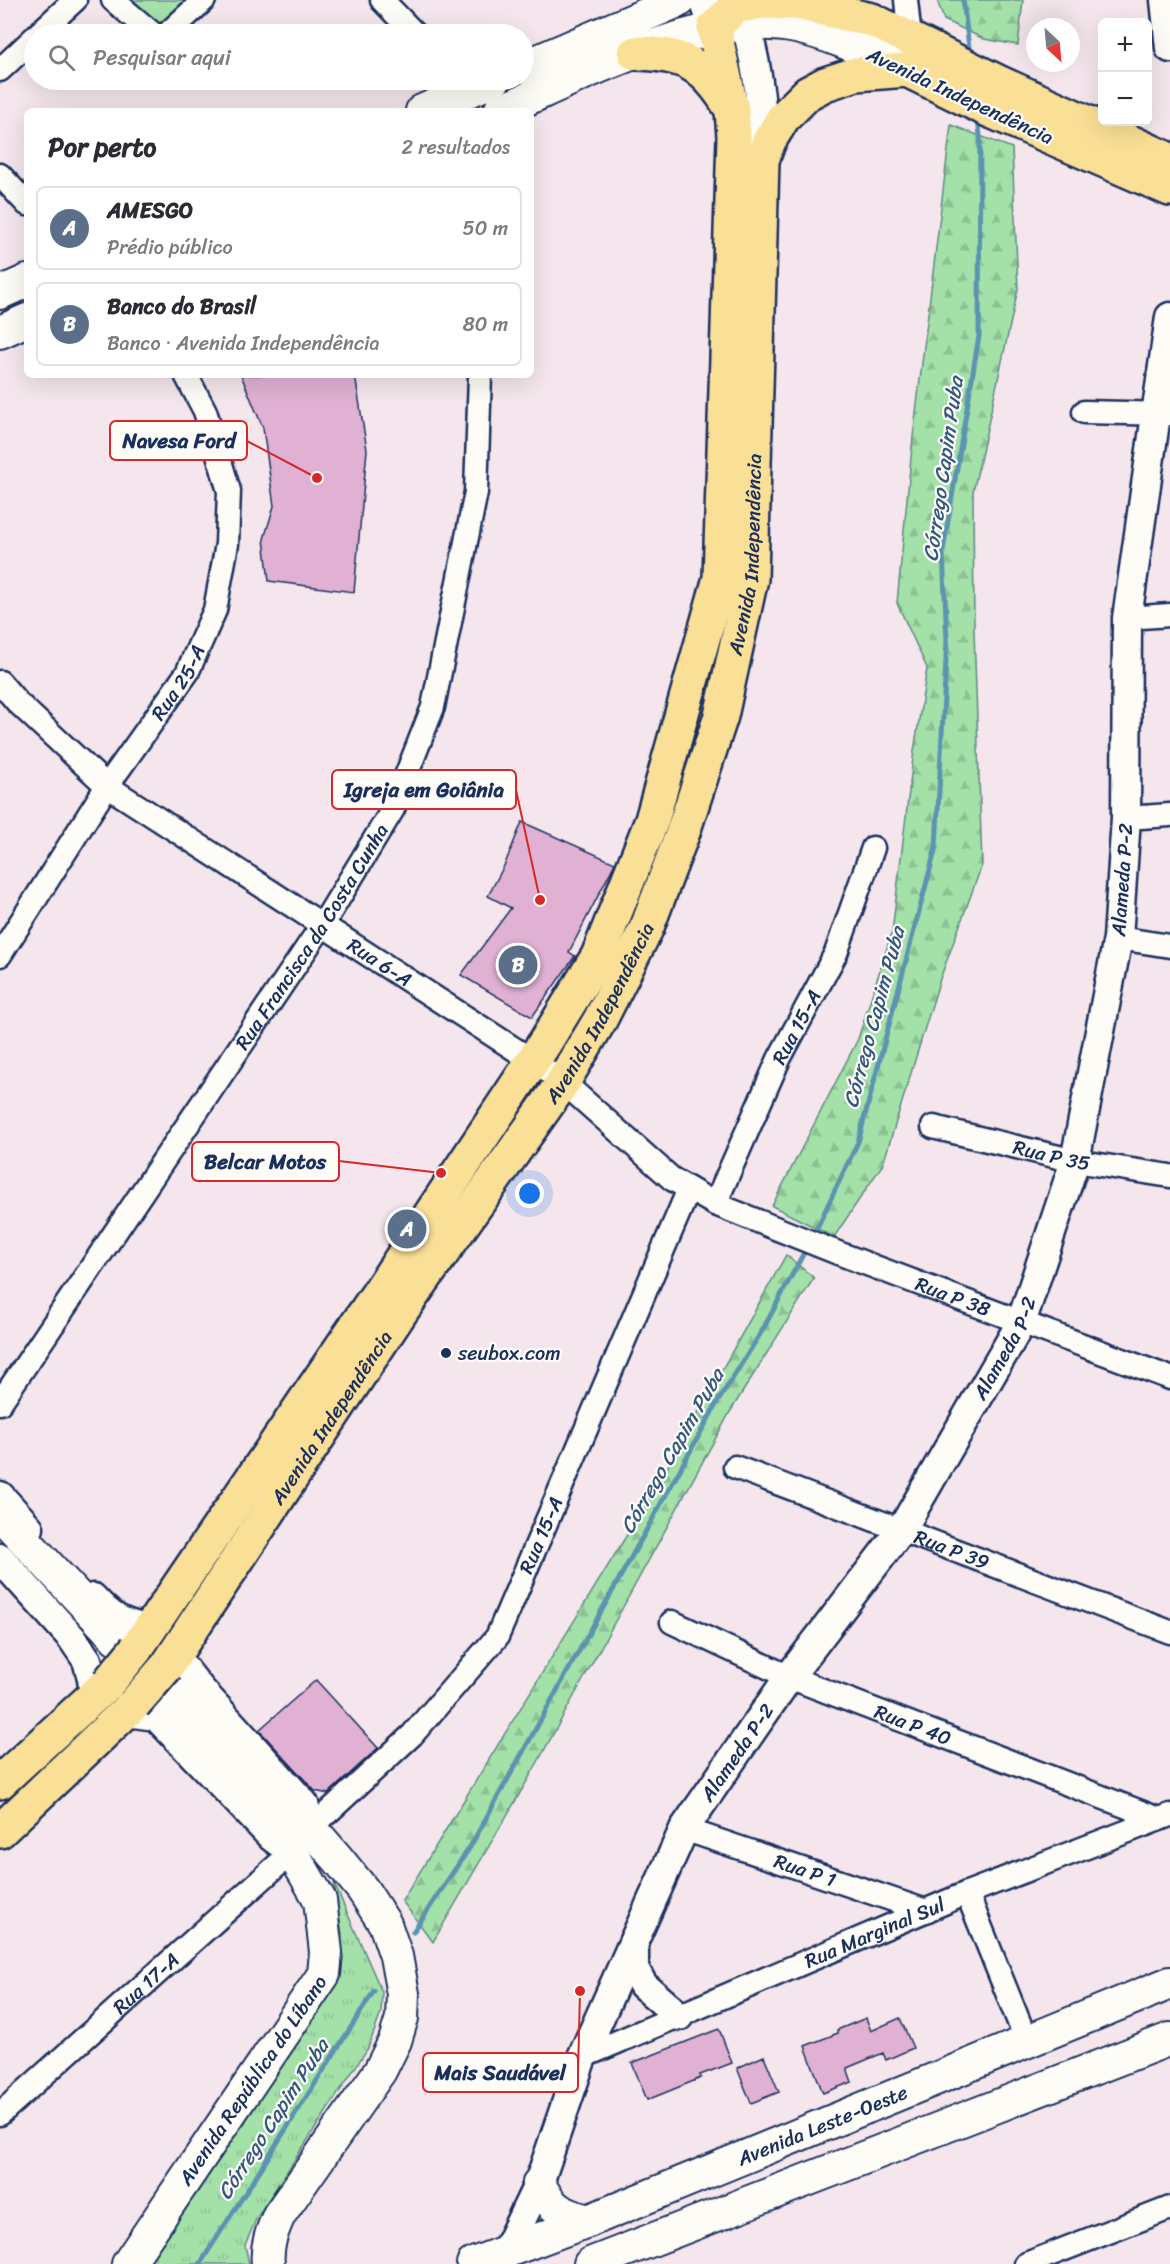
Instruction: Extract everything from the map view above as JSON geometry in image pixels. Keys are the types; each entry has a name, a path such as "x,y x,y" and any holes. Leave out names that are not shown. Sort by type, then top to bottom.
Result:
{"main road":[{"path":"534,62 647,8 680,0"},
{"name":"Avenida Independência","path":"833,0 872,20 918,59"},
{"path":"507,108 728,11 761,2 788,2 872,20"},
{"name":"Avenida Independência","path":"0,1831 130,1708 171,1661 598,956 652,820 735,578 734,137 728,11 918,59 1170,189"},
{"path":"634,53 669,55 693,65 714,83 732,110"},
{"path":"762,160 769,141 783,118 808,93 825,84 856,74 918,59"},
{"path":"429,108 458,95"},
{"name":"Avenida Independência","path":"991,95 1170,160"},
{"name":"Avenida Independência","path":"0,1782 101,1689 134,1638 390,1302 563,1082 600,1020 647,927 675,853 721,716 735,578 762,160"},
{"path":"0,293 24,282"},
{"path":"0,332 24,321"},
{"path":"0,1514 134,1638"},
{"name":"Avenida República do Líbano","path":"176,1699 267,1796 292,1817 311,1828 363,1890 385,1924 396,1956 403,1994 402,2018 395,2042 380,2072 279,2215 270,2236 268,2264"},
{"name":"Avenida República do Líbano","path":"128,2264 324,1974 326,1952 320,1900 292,1852 286,1834 267,1796"},
{"name":"Avenida Leste-Oeste","path":"473,2264 503,2258 1170,1983"},
{"path":"590,2264 1170,2039"},
{"path":"539,2183 550,2204 558,2211 588,2222"}],"street":[{"path":"49,24 75,0"},
{"path":"112,0 141,24"},
{"path":"178,24 204,0"},
{"path":"382,0 405,24"},
{"path":"906,0 918,59"},
{"path":"1165,0 1170,48"},
{"name":"Avenida Independência","path":"728,11 754,63 762,121 762,160"},
{"path":"0,70 24,47"},
{"path":"0,175 24,201"},
{"name":"Alameda P-2","path":"503,2258 539,2183 582,2057 684,1829 789,1677 902,1529 1021,1323 1075,1161 1118,938 1126,818 1127,618 1163,414 1170,317"},
{"name":"Rua 25-A","path":"0,955 106,786 187,673 215,610 227,544 229,491 206,411 188,378"},
{"name":"Rua Francisca da Costa Cunha","path":"0,1403 323,924 393,809 433,706 476,492 480,378"},
{"path":"1084,412 1163,414"},
{"path":"1127,618 1170,615"},
{"name":"Rua 6-A","path":"0,682 17,702 106,786 533,1061 563,1082 672,1179 715,1204 771,1225"},
{"path":"1126,818 1170,814"},
{"name":"Rua 15-A","path":"715,1204 779,1059 836,953 873,848"},
{"path":"1118,938 1170,946"},
{"name":"Rua P 35","path":"933,1127 1075,1161 1170,1176"},
{"name":"Rua 15-A","path":"311,1828 412,1735 497,1637 689,1189"},
{"name":"Rua P 38","path":"771,1225 838,1253 1170,1378"},
{"name":"Rua P 39","path":"735,1467 1170,1632"},
{"path":"0,1496 113,1617 129,1626 134,1638"},
{"path":"0,1558 72,1638 87,1660 92,1678 101,1689"},
{"name":"Rua P 40","path":"672,1622 789,1677 1164,1817"},
{"name":"Avenida República do Líbano","path":"171,1661 200,1689 304,1804 311,1828"},
{"name":"Avenida República do Líbano","path":"130,1708 156,1716 272,1837 292,1852"},
{"name":"Rua Marginal Sul","path":"582,2057 967,1893 1164,1817"},
{"name":"Rua P 1","path":"684,1829 926,1911"},
{"name":"Rua 17-A","path":"0,2114 292,1852"},
{"path":"967,1893 1027,2042"},
{"path":"634,1939 634,1968 643,1985 679,2016"},
{"path":"1026,2264 1170,2208"}],"green space":[{"path":"123,0 196,0 172,24 152,24"},
{"path":"937,0 1023,0 1018,45 984,39 944,20"},
{"path":"951,125 1012,148 1018,289 973,492 974,631 982,865 940,979 883,1164 834,1237 772,1206 858,1039 892,932 913,758 927,668 897,603 913,437"},
{"path":"786,1255 814,1278 730,1412 534,1769 433,1942 402,1901 657,1486"},
{"path":"334,1883 382,1992 381,2013 368,2048 257,2217 245,2245 249,2264 145,2264 337,1977 342,1934"}],"building":[{"path":"242,378 355,378 367,450 354,592 269,581 264,539 274,506 263,428"},
{"path":"522,822 615,863 569,952 575,956 532,1017 461,975 511,908 488,896 505,864"},
{"path":"316,1680 378,1748 328,1794 315,1791 259,1730"},
{"path":"866,2018 871,2031 900,2018 913,2048 886,2060 883,2053 847,2068 852,2082 823,2093 805,2046 838,2033 837,2030"},
{"path":"719,2029 732,2063 647,2100 632,2063"},
{"path":"764,2056 779,2092 751,2103 737,2068"}],"waterway":[{"name":"Córrego Capim Puba","path":"963,0 970,55"},
{"name":"Córrego Capim Puba","path":"813,1236 858,1142 936,847 947,641 943,551 979,336 980,136 978,118"},
{"name":"Córrego Capim Puba","path":"413,1932 470,1847 717,1403 762,1331 807,1247"},
{"name":"Córrego Capim Puba","path":"200,2264 374,1991"}],"place":[{"name":"Navesa Ford","path":"317,478"},
{"name":"Igreja em Goiânia","path":"540,900"},
{"name":"Banco do Brasil","path":"518,965"},
{"name":"Belcar Motos","path":"441,1173"},
{"name":"AMESGO","path":"407,1229"},
{"name":"seubox.com","path":"446,1353"},
{"name":"Mais Saudável","path":"580,1991"}]}
